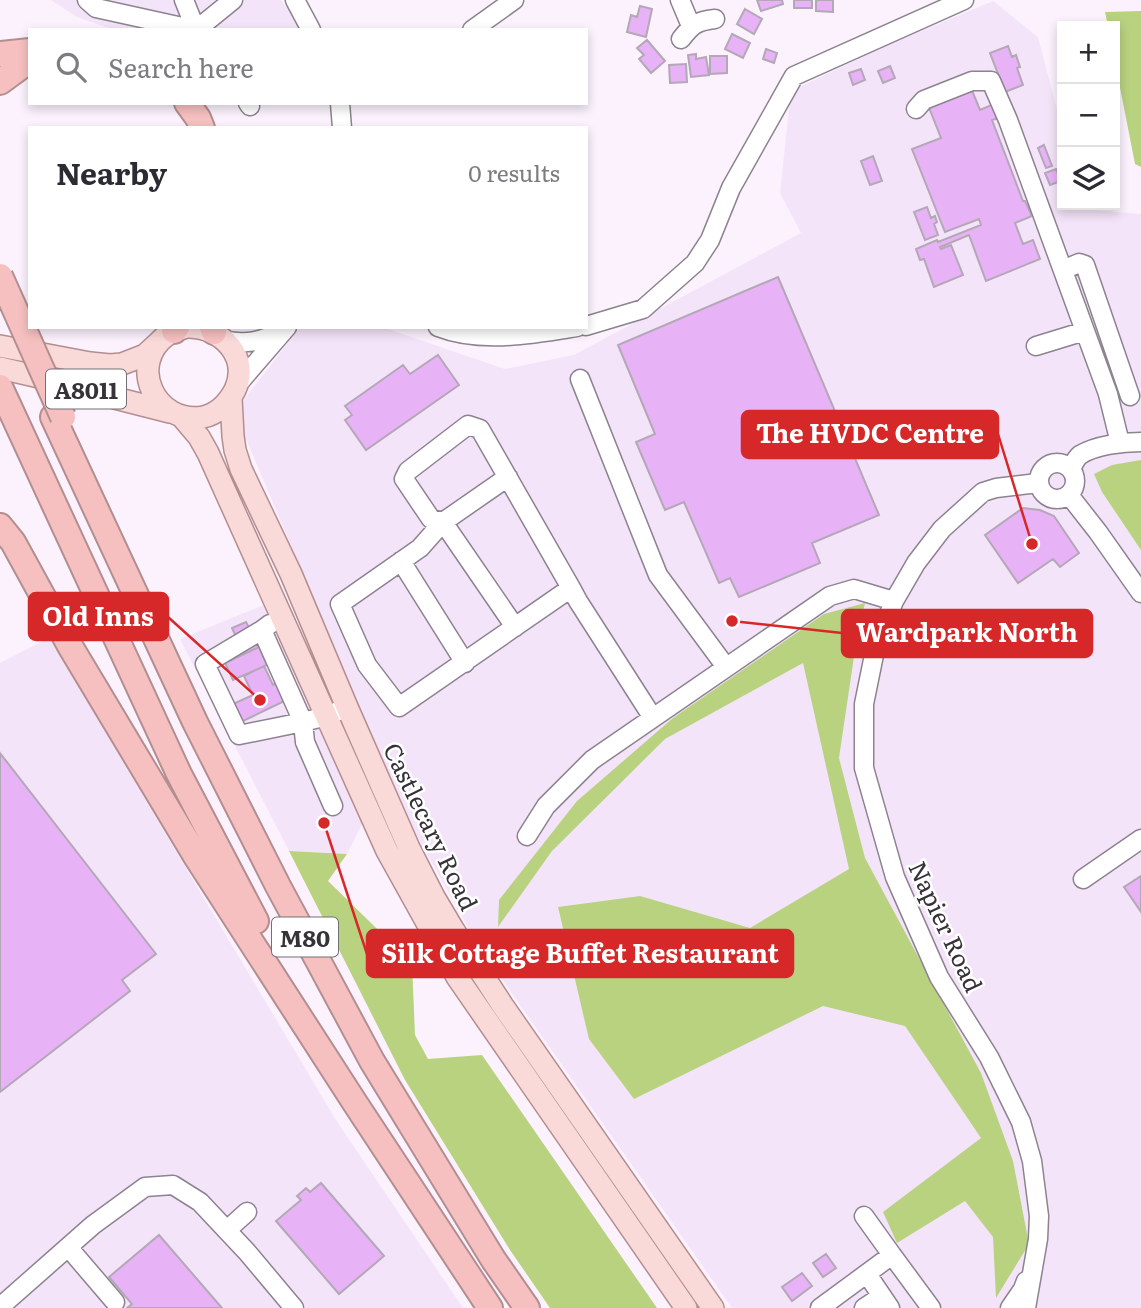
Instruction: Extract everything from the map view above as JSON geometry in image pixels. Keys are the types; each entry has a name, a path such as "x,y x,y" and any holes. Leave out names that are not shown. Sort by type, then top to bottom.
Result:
{"highway":[{"path":"0,54 28,51"},
{"path":"0,82 28,61"},
{"path":"188,105 201,126"},
{"name":"M80","path":"0,276 114,550 195,722 278,886 372,1061 493,1259 527,1308"},
{"name":"M80","path":"0,298 58,417"},
{"name":"M80","path":"0,387 179,774 240,893 355,1103"},
{"name":"M80","path":"0,526 13,542 71,646 197,858 490,1308"}],"main road":[{"name":"A8011","path":"0,346 110,365 122,364 145,355 192,332"},
{"name":"A8011","path":"177,415 163,407 154,396 149,384 148,370 151,356 192,332"},
{"path":"192,332 233,351 239,372 234,391"},
{"name":"A8011","path":"0,368 192,418 207,416 220,409 234,391"},
{"name":"Castlecary Road","path":"234,391 233,436 241,468 291,574 409,848 453,929 503,1006 713,1308"},
{"name":"Castlecary Road","path":"177,415 199,437 208,453 387,851 457,977 686,1308"}],"street":[{"path":"87,0 96,8 187,28"},
{"path":"184,0 195,28"},
{"path":"198,28 233,0"},
{"path":"295,0 310,28"},
{"path":"475,28 514,0"},
{"path":"680,0 686,32 703,20 715,19"},
{"path":"588,326 643,309 695,264 710,240 731,188 794,76 964,0"},
{"path":"916,109 924,100 972,81 991,81 1058,233 1062,270 1108,394 1120,443"},
{"path":"340,105 342,126"},
{"path":"1062,270 1079,263 1085,265 1130,396"},
{"path":"192,332 251,343 284,329"},
{"path":"234,391 285,329"},
{"path":"442,329 479,335 517,336 564,329"},
{"path":"1036,346 1085,331"},
{"path":"580,379 659,575 726,667"},
{"path":"515,627 443,522 431,519 404,479 408,471 468,425 480,429 571,588 653,718"},
{"path":"1038,482 1047,497 1058,500 1073,491 1075,480 1071,469 1079,456 1102,446 1141,442"},
{"name":"Napier Road","path":"1026,1308 1039,1228 1032,1161 1021,1122 989,1057 939,977 895,877 864,768 864,704 875,650 894,601 916,562 942,529 983,492 1038,482 1041,471 1050,464 1061,463 1071,469"},
{"path":"508,477 443,522 420,548 340,604 367,665 399,708 571,588"},
{"path":"1069,495 1141,593"},
{"path":"401,561 465,663"},
{"path":"527,836 546,806 593,760 830,596 854,589 894,601"},
{"path":"283,618 205,664 239,735 327,716 347,707"},
{"path":"262,630 303,722 304,742 332,806"},
{"path":"1083,879 1141,839"},
{"path":"0,1307 93,1225 145,1187 173,1185 200,1202 294,1308"},
{"path":"227,1230 247,1212"},
{"path":"864,1216 931,1308"},
{"path":"68,1247 115,1301"},
{"path":"832,1305 892,1255"},
{"name":"Napier Road","path":"1010,1308 1023,1289 1034,1262"},
{"path":"864,1308 886,1302 867,1274"}],"shaded area":[{"path":"51,0 281,0 302,28 108,28 77,17"},
{"path":"993,1 1038,37 1057,110 1057,210 1141,214 1141,1308 732,1308 478,945 402,809 244,434 243,401 298,329 388,329 505,369 574,355 801,233 780,193 791,91 886,46"},
{"path":"269,603 365,818 347,854 289,851 180,639"},
{"path":"49,638 336,1120 463,1308 0,1308 0,663"}],"green space":[{"path":"1141,11 1141,167 1135,164 1120,88 1120,21 1107,21 1105,12"},
{"path":"1141,460 1141,550 1102,492 1094,474 1112,465"},
{"path":"865,603 856,643 839,758 865,858 981,1073 1013,1161 1029,1244 996,1298 993,1237 965,1201 897,1243 883,1212 981,1138 905,1026 823,1006 634,1099 589,1039 558,907 640,896 750,928 849,869 803,663 665,739 552,851 498,927 499,900 577,801 673,718 824,614"},
{"path":"289,851 347,854 328,881 412,963 415,1035 428,1059 482,1055 657,1308 550,1308 510,1250 405,1080"}],"building":[{"path":"757,0 782,0 783,4 761,11"},
{"path":"794,0 812,0 812,8 794,8"},
{"path":"816,0 833,0 833,12 816,11"},
{"path":"640,6 652,9 646,37 627,32 631,15 637,17"},
{"path":"745,9 762,19 754,34 737,24"},
{"path":"732,34 750,43 743,58 725,49"},
{"path":"647,40 665,61 651,73 639,59 644,55 637,48"},
{"path":"1008,46 1012,57 1016,55 1023,85 1005,92 990,53"},
{"path":"766,49 777,53 774,63 763,59"},
{"path":"696,54 696,59 706,57 709,75 691,77 688,55"},
{"path":"710,56 727,56 727,73 710,74"},
{"path":"686,64 687,82 670,83 669,65"},
{"path":"890,66 895,78 883,83 878,71"},
{"path":"861,69 865,80 853,85 849,73"},
{"path":"971,88 980,110 996,103 1001,117 992,120 1023,201 1032,216 1015,223 1023,244 1033,240 1040,259 986,281 969,235 940,247 941,249 951,245 963,275 934,287 924,259 920,260 916,249 981,225 979,219 945,232 912,149 941,138 928,105"},
{"path":"1044,145 1052,166 1046,168 1038,148"},
{"path":"873,156 882,181 870,185 861,161"},
{"path":"1056,169 1057,182 1050,185 1045,173"},
{"path":"927,207 931,218 935,216 937,222 934,224 938,235 925,240 914,212"},
{"path":"778,277 879,515 812,543 820,563 739,597 730,578 719,583 684,502 665,510 636,442 655,434 618,345"},
{"path":"438,355 459,385 366,450 345,420 352,415 345,406 403,365 410,374"},
{"path":"1023,508 1040,510 1054,516 1079,553 1060,567 1053,559 1018,583 985,535"},
{"path":"246,622 259,647 244,654 232,628"},
{"path":"259,647 267,665 233,680 225,663"},
{"path":"264,666 273,685 289,677 297,695 241,722 233,704 253,695 244,676"},
{"path":"0,753 156,954 122,980 130,991 0,1092"},
{"path":"1141,876 1141,912 1124,887"},
{"path":"321,1183 384,1256 339,1294 276,1221 301,1200 297,1196 306,1188 310,1192"},
{"path":"159,1235 222,1308 127,1308 132,1304 109,1277"},
{"path":"826,1254 836,1268 823,1277 813,1263"},
{"path":"802,1273 812,1286 792,1301 782,1287"}],"place":[{"name":"The HVDC Centre","path":"1032,544"},
{"name":"Wardpark North","path":"732,621"},
{"name":"Old Inns","path":"260,700"},
{"name":"Silk Cottage Buffet Restaurant","path":"324,823"}]}
